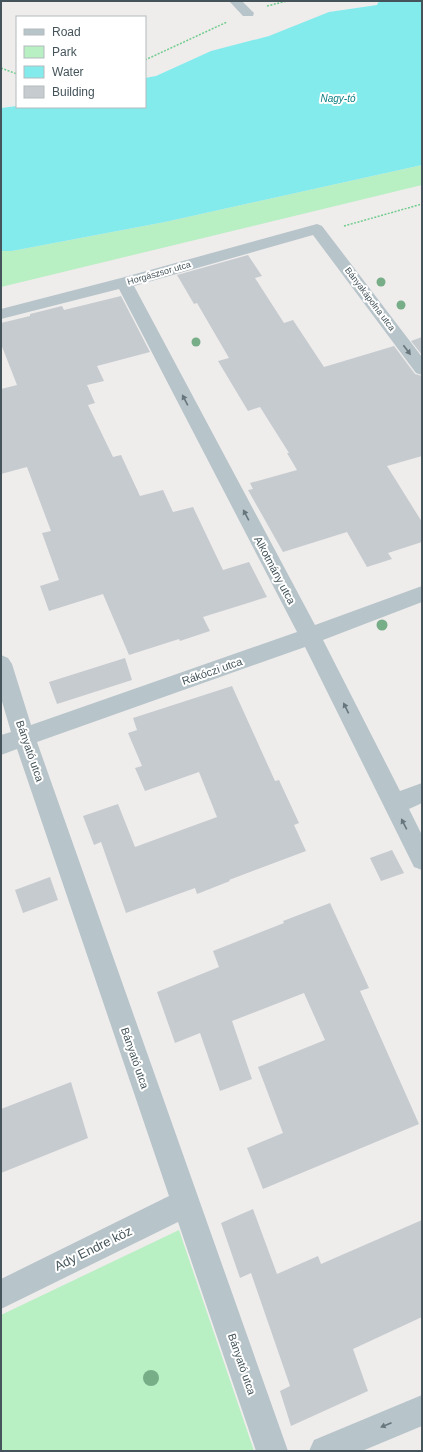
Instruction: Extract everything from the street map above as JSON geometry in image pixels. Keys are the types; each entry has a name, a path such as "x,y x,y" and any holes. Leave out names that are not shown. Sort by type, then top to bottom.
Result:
{"street":[{"path":"235,1 248,13"},
{"name":"Horgászsor utca","path":"1,314 124,283 317,229"},
{"name":"Bányakápolna utca","path":"317,229 422,369"},
{"name":"Alkotmány utca","path":"124,283 310,636 422,859"},
{"name":"Rákóczi utca","path":"13,741 310,636 422,594"},
{"name":"Bányató utca","path":"1,664 13,741 186,1203 272,1451"},
{"path":"394,804 422,793"},
{"name":"Ady Endre köz","path":"1,1294 186,1203"},
{"path":"324,1451 422,1410"}],"path":[{"path":"146,60 248,13 287,1"},
{"path":"1,68 16,74"},
{"path":"317,229 344,226 422,204"}],"green space":[{"path":"422,165 422,185 1,287 1,251 12,251 165,222"},
{"path":"179,1230 254,1451 1,1451 1,1315"}],"water":[{"name":"Nagy-tó","path":"379,1 422,1 422,165 165,222 12,251 1,251 1,108 16,106 16,108 146,108 146,78 156,76 211,51 269,36 329,12 377,5"}],"building":[{"path":"248,255 262,276 255,278 284,323 293,320 324,367 394,346 415,374 422,376 422,456 387,466 422,522 422,542 388,553 392,559 367,567 347,532 283,552 248,490 253,489 250,483 297,470 287,453 289,453 260,407 248,411 218,361 229,358 197,303 194,304 177,275"},
{"path":"121,296 150,352 97,366 104,381 87,385 95,403 88,405 113,457 121,455 140,496 163,490 173,512 193,507 223,570 249,562 267,597 203,617 210,631 129,655 103,594 49,611 40,586 59,580 42,533 51,531 27,467 1,474 1,389 17,385 1,344 1,323 62,306 64,310"},
{"path":"422,337 422,355 411,341"},
{"path":"125,658 132,680 57,704 49,682"},
{"path":"232,686 275,781 279,780 299,823 294,825 306,851 229,880 230,881 197,894 195,888 126,913 101,842 94,845 83,816 118,804 135,847 217,817 199,772 145,791 135,768 142,766 128,733 137,730 133,718"},
{"path":"392,850 404,873 381,881 370,858"},
{"path":"50,877 58,900 23,913 15,890"},
{"path":"330,903 369,988 360,991 419,1124 263,1189 247,1148 283,1133 258,1067 325,1040 304,993 232,1021 252,1079 220,1091 200,1033 175,1043 157,992 219,967 213,951"},
{"path":"71,1082 88,1138 1,1173 1,1109"},
{"path":"253,1209 277,1274 318,1256 321,1264 422,1220 422,1317 353,1349 368,1391 291,1426 280,1391 290,1386 251,1273 240,1278 221,1223"}]}
